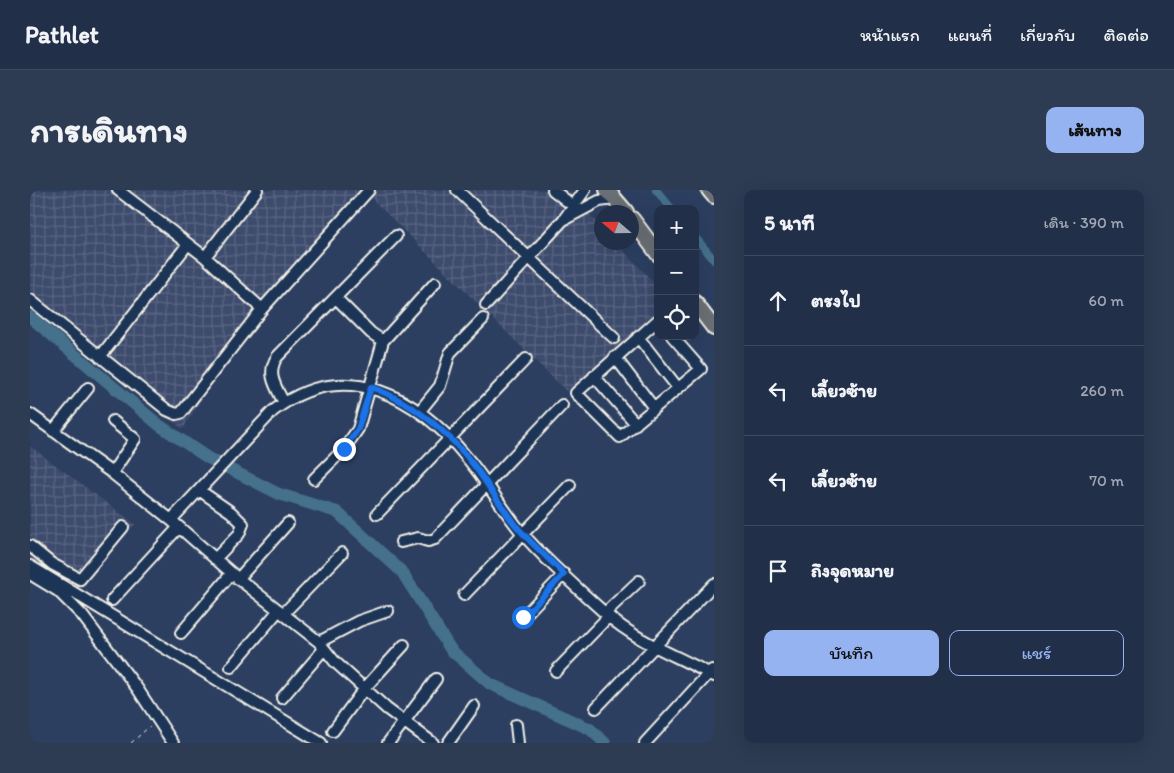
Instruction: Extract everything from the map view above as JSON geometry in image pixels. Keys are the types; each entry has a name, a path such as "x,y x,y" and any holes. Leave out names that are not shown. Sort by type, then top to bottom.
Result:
{"main road":[{"path":"709,190 714,196"},
{"path":"611,194 620,205"},
{"path":"639,228 655,250"},
{"path":"699,307 714,324"},
{"path":"699,308 714,328"}],"street":[{"path":"118,190 205,257 262,310"},
{"path":"205,257 257,190"},
{"path":"30,300 167,410 176,414 181,413 262,310 368,190"},
{"path":"457,190 614,338"},
{"path":"552,190 576,208"},
{"path":"486,305 576,208 585,190"},
{"path":"576,208 599,201 611,194"},
{"path":"284,403 271,375 273,363 396,236"},
{"path":"100,357 188,244"},
{"path":"314,479 351,440 358,429 383,341 435,283"},
{"path":"336,298 371,333 383,341"},
{"path":"419,412 440,386 450,353 483,319"},
{"path":"654,323 576,393 620,437 701,369 676,340"},
{"path":"638,337 678,388"},
{"path":"615,358 654,408"},
{"path":"377,514 526,359"},
{"path":"594,376 636,424"},
{"path":"112,600 175,523 199,490 232,454 284,403 322,387 346,384 371,387 401,400 419,412 450,439 468,458 523,534 620,626 712,673 645,743"},
{"path":"53,431 88,388"},
{"path":"401,542 418,538 428,541 435,539 562,405"},
{"path":"30,414 112,473 175,523 235,576 322,645 335,662 364,689 433,743"},
{"path":"112,473 135,439 113,421"},
{"path":"464,595 570,485"},
{"path":"199,490 231,512 243,524 239,534 216,559"},
{"path":"180,633 288,523"},
{"path":"30,546 52,564 80,580 123,527"},
{"path":"231,667 282,612 342,553"},
{"path":"30,566 318,742"},
{"path":"30,574 69,601 159,719 173,743"},
{"path":"523,617 564,574"},
{"path":"556,671 639,581"},
{"path":"596,708 714,584"},
{"path":"282,698 322,645 359,621 388,611"},
{"path":"333,731 364,689 404,645"},
{"path":"388,743 436,679"},
{"path":"448,743 474,706"},
{"path":"516,725 518,743"}],"path":[{"path":"131,743 159,719"}],"shaded area":[{"path":"30,190 567,190 594,219 594,250 623,250 654,283 654,314 567,392 369,196 273,301 224,362 183,429 30,305"},
{"path":"30,446 135,524 79,592 30,564"}],"waterway":[{"path":"656,190 669,205"},
{"path":"699,242 714,260"},
{"path":"30,317 159,425 208,458 279,494 337,512 402,572 451,650 490,684 590,729 605,743"}],"route":[{"path":"344,449 358,429 371,387 401,400 419,412 450,439 468,458 511,520 564,574 523,617"}]}
